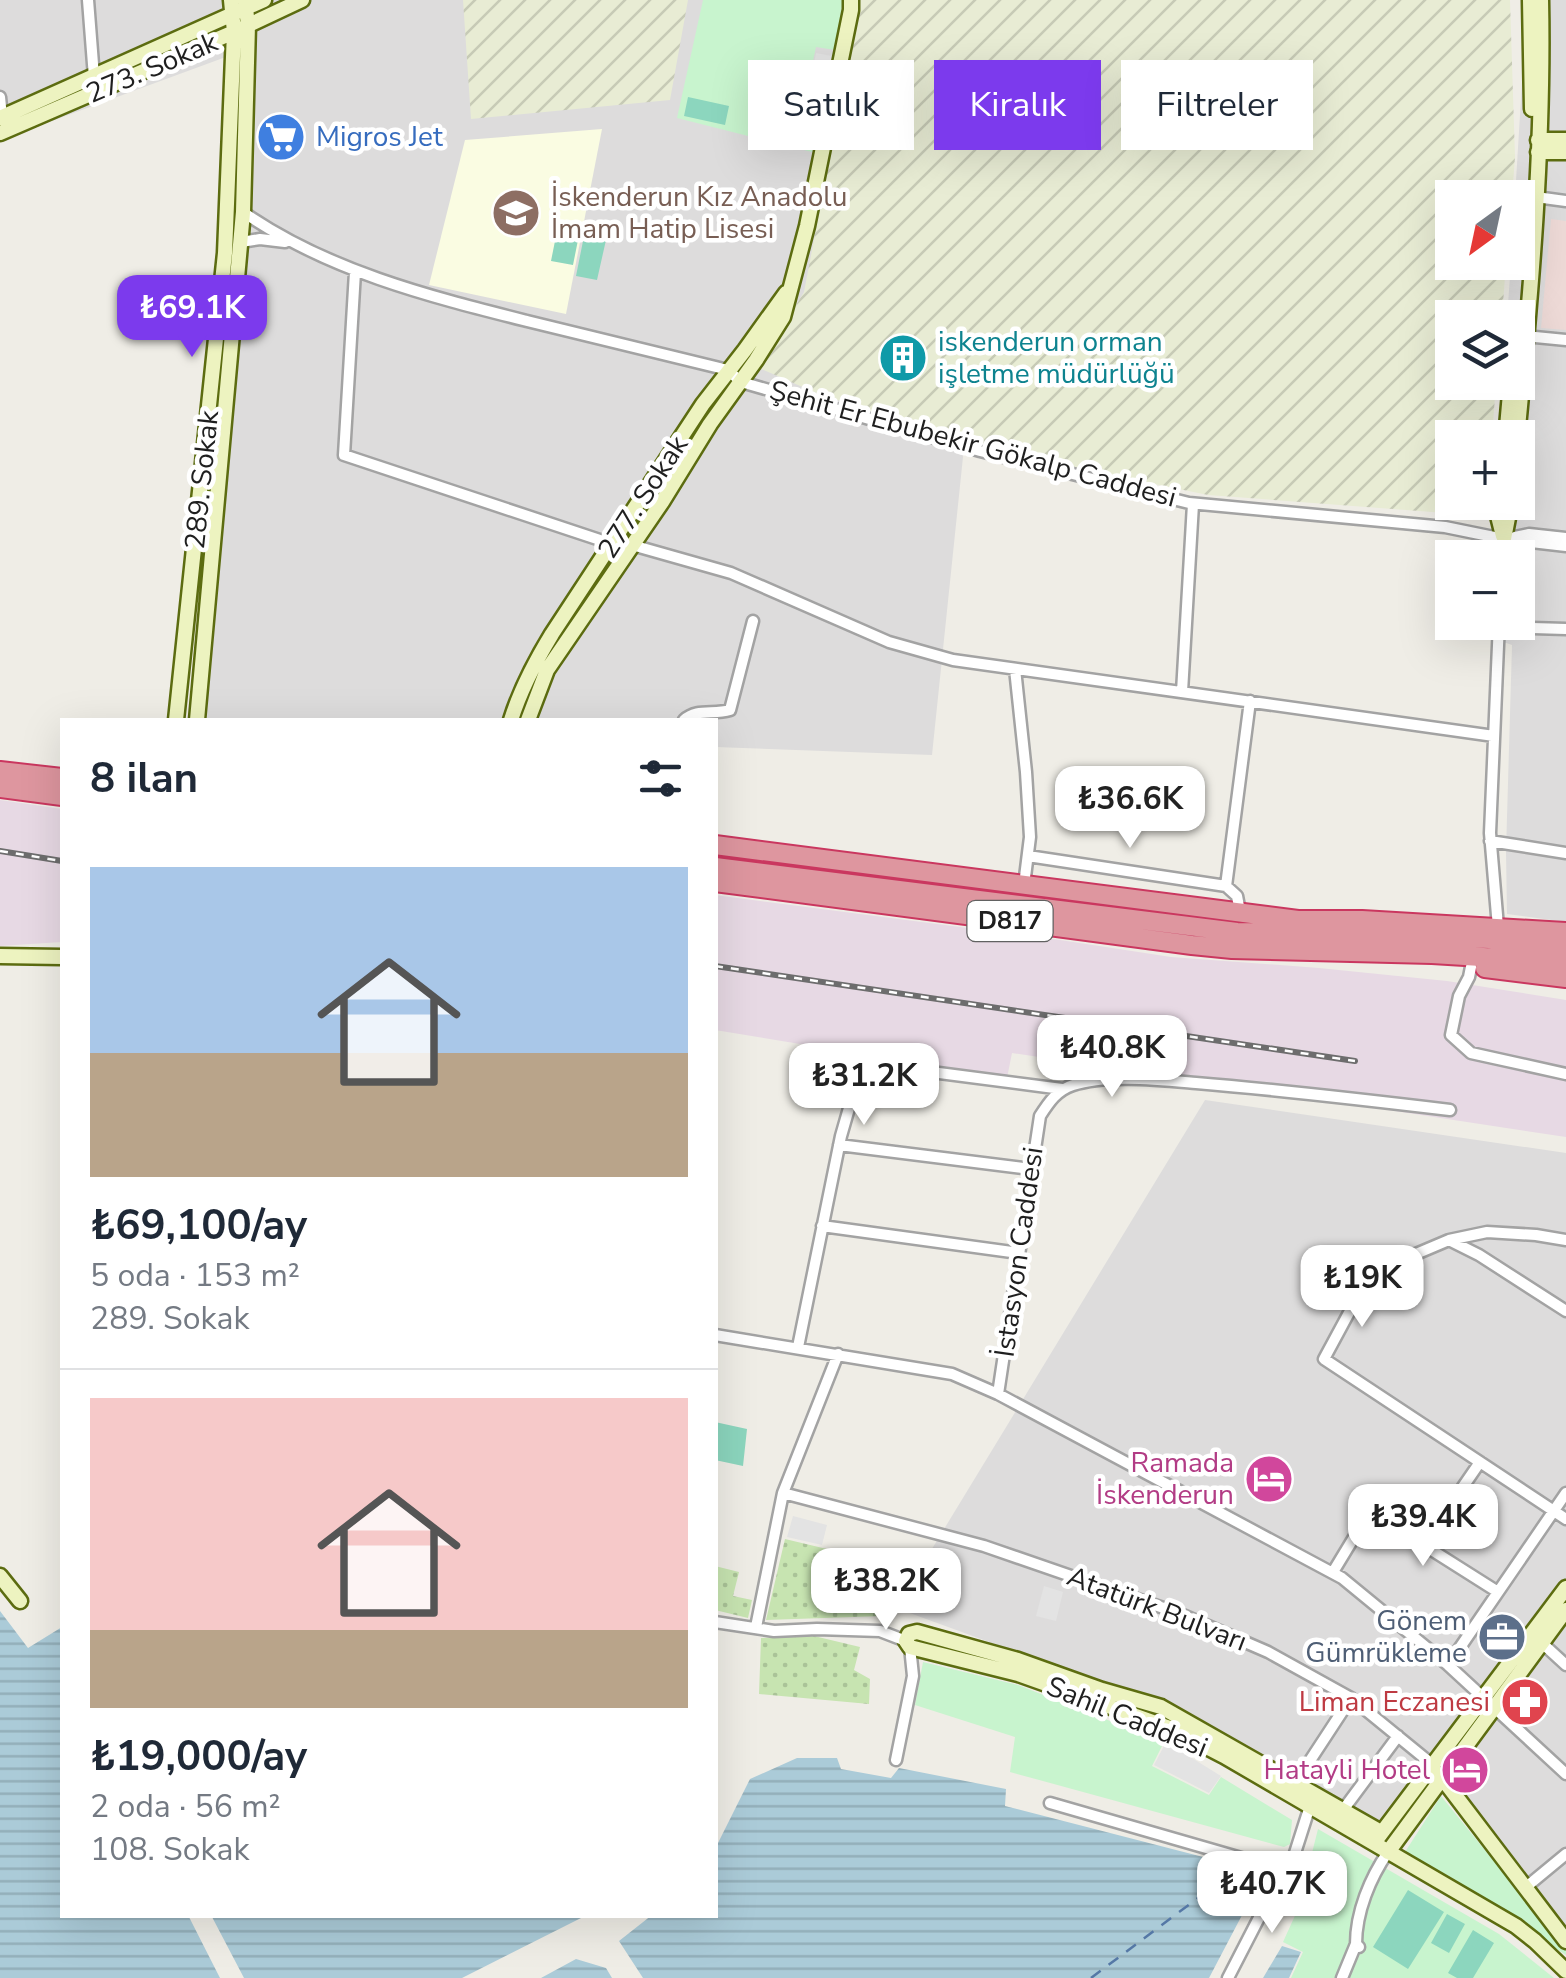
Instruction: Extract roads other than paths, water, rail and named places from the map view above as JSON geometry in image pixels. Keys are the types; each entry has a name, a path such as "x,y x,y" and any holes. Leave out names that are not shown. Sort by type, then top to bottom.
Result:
{"highway":[{"path":"0,771 60,778"},
{"path":"0,788 60,796"},
{"path":"718,845 1298,920 1566,932"},
{"name":"D817","path":"718,867 1237,932 1437,936 1566,949"},
{"name":"D817","path":"718,882 1232,948 1566,962"},
{"path":"1305,950 1566,978"}],"street":[{"path":"88,0 94,77"},
{"name":"273. Sokak","path":"1,123 239,6 264,0"},
{"name":"273. Sokak","path":"1,123 302,0"},
{"name":"277. Sokak","path":"529,718 547,670 783,317 807,226 851,0"},
{"path":"1520,300 1534,149 1530,0"},
{"path":"1529,300 1542,80 1541,0"},
{"name":"289. Sokak","path":"176,718 214,362 223,347 225,252 241,28 239,6"},
{"path":"197,718 230,366 223,347 243,212 241,28"},
{"path":"0,97 1,123"},
{"path":"1538,146 1566,140"},
{"path":"1538,146 1566,152"},
{"path":"1536,198 1566,201"},
{"path":"243,212 291,243 355,272 444,300 728,370 740,382"},
{"path":"241,242 260,239 291,243"},
{"path":"355,272 344,455 612,544 730,573 889,642 953,660 1494,736"},
{"name":"277. Sokak","path":"513,718 532,666 703,404 792,284"},
{"path":"1535,337 1566,340"},
{"path":"214,362 230,366"},
{"name":"Şehit Er Ebubekir Gökalp Caddesi","path":"740,382 980,451 1193,504 1445,528 1566,546"},
{"path":"1182,692 1193,504"},
{"path":"1499,520 1504,539"},
{"path":"1504,539 1508,520"},
{"name":"Şehit Er Ebubekir Gökalp Caddesi","path":"1504,539 1529,534 1566,538"},
{"path":"688,718 701,711 730,710 754,621"},
{"path":"1535,627 1566,629"},
{"path":"1498,640 1490,841 1498,927"},
{"path":"1015,669 1030,837 1024,885"},
{"path":"1226,886 1250,701"},
{"path":"1490,841 1566,853"},
{"path":"1028,856 1226,886 1236,896 1240,912"},
{"path":"0,956 60,957"},
{"path":"1471,967 1459,996 1451,1036 1471,1053 1566,1074"},
{"path":"798,1347 839,1145 862,1063 1062,1089 1078,1083 1137,1078 1450,1110"},
{"name":"İstasyon Caddesi","path":"998,1394 1040,1116 1062,1089"},
{"path":"839,1145 1031,1169"},
{"path":"822,1226 1019,1253"},
{"path":"1566,1240 1487,1232 1449,1240 1398,1262 1365,1283 1324,1359 1566,1519"},
{"path":"1449,1240 1566,1311"},
{"path":"718,1335 952,1374 998,1394 1333,1572 1448,1665 1563,1767"},
{"path":"756,1628 784,1494 838,1354"},
{"path":"1423,1545 1480,1462"},
{"path":"1448,1665 1566,1493"},
{"name":"Atatürk Bulvarı","path":"784,1494 984,1546 1178,1613 1268,1652 1351,1698 1433,1765 1566,1941"},
{"path":"1333,1572 1370,1511 1498,1592"},
{"path":"0,1576 20,1601"},
{"path":"1342,1978 1358,1946 1356,1928 1380,1864 1443,1779 1566,1588"},
{"path":"1378,1838 1433,1765 1542,1643 1566,1610"},
{"name":"Sahil Caddesi","path":"718,1622 774,1631 880,1631 908,1644 1018,1674 1170,1728 1310,1806 1340,1816"},
{"name":"Sahil Caddesi","path":"908,1644 909,1634 917,1632 1018,1660 1160,1707 1296,1782 1340,1816 1378,1838 1388,1852"},
{"path":"1542,1643 1566,1664"},
{"path":"896,1760 913,1676 908,1644"},
{"path":"1296,1782 1351,1698"},
{"path":"1340,1816 1398,1736"},
{"path":"1050,1803 1248,1860 1287,1878 1310,1806"},
{"path":"1388,1852 1516,1926 1566,1971"},
{"path":"1526,1888 1566,1854"},
{"path":"1228,1978 1281,1876"}],"water":[{"path":"0,1611 28,1648 60,1628 60,1918 190,1918 220,1978 0,1978"},
{"path":"797,1758 837,1758 841,1769 891,1778 899,1768 1006,1789 1005,1806 1242,1867 1251,1898 1209,1978 643,1978 619,1941 648,1918 718,1918 718,1843 750,1779"},
{"path":"213,1918 581,1918 462,1978 244,1978"},
{"path":"1282,1946 1301,1952 1289,1978 1263,1978"},
{"path":"576,1959 606,1968 612,1978 541,1978"}],"railway":[{"path":"0,851 60,861"},
{"path":"718,966 1355,1061"}],"place":[{"name":"Migros Jet","path":"281,137"},
{"name":"İskenderun Kız Anadolu İmam Hatip Lisesi","path":"516,213"},
{"name":"iskenderun orman işletme müdürlüğü","path":"903,358"},
{"name":"Ramada İskenderun","path":"1269,1479"},
{"name":"Gönem Gümrükleme","path":"1502,1637"},
{"name":"Liman Eczanesi","path":"1525,1702"},
{"name":"Hatayli Hotel","path":"1465,1770"}]}
